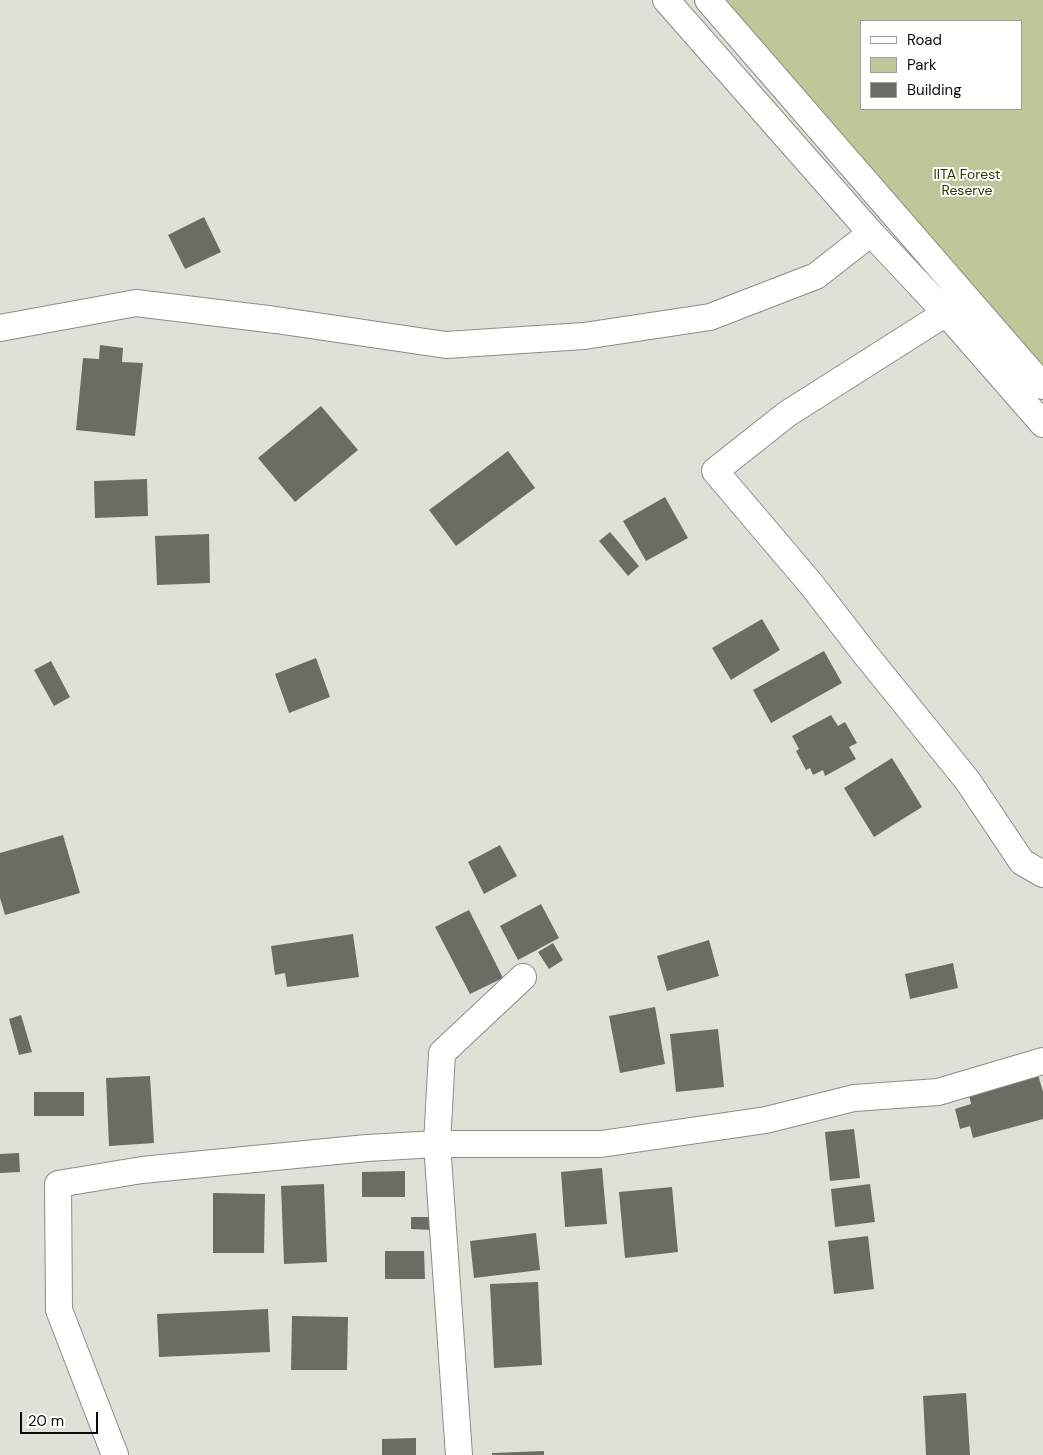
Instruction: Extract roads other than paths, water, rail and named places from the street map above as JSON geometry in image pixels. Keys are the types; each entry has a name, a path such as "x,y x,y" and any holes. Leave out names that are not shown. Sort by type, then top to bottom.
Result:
{"street":[{"path":"666,0 871,233 946,313 1043,424"},
{"path":"708,0 1043,386"},
{"path":"0,328 136,303 276,320 446,345 584,336 710,316 816,276 871,233"},
{"path":"946,313 787,414 715,471 811,584 967,780 1022,862 1043,874"},
{"path":"459,1455 437,1144 442,1053 523,976"},
{"path":"115,1455 59,1310 58,1184 142,1170 367,1148 437,1144 601,1144 766,1120 854,1098 938,1092 1043,1061"}],"park label":[{"name":"IITA Forest Reserve","path":"967,184"}]}
